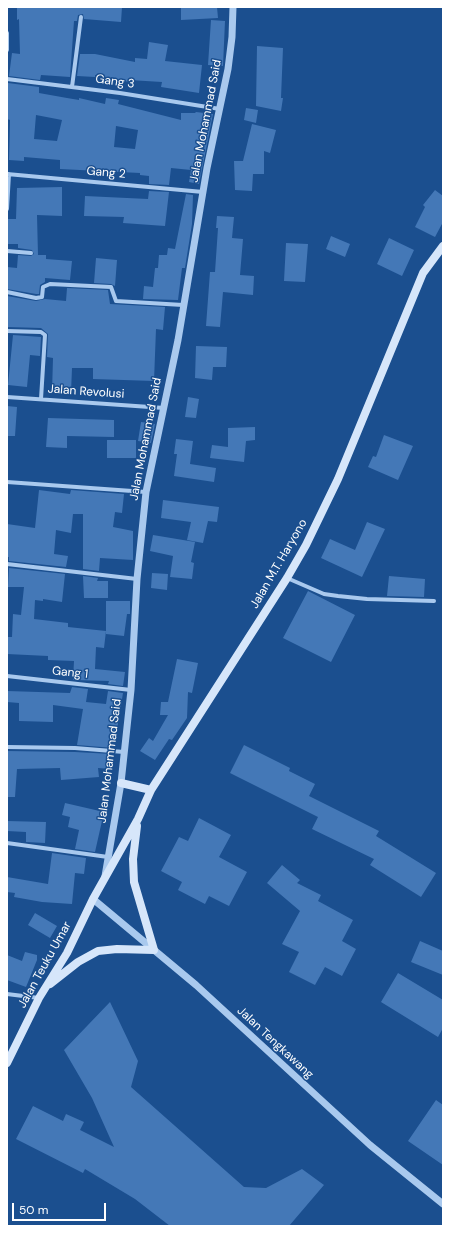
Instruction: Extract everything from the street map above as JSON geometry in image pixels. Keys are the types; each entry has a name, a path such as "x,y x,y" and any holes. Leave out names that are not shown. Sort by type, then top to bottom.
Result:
{"main road":[{"name":"Jalan M.T. Haryono","path":"104,879 138,819 151,790 287,578 338,479 423,273 443,246"},
{"path":"121,783 151,790"},
{"path":"45,988 78,962 98,951 117,949 154,950 134,882 133,859 138,819"},
{"name":"Jalan Teuku Umar","path":"7,1063 39,998 67,953 104,879"}],"street":[{"name":"Jalan Mohammad Said","path":"104,879 121,783 131,690 137,579 146,492 164,408 203,192 220,109 232,37 233,7"},
{"path":"72,87 81,17"},
{"path":"7,33 7,50"},
{"name":"Gang 3","path":"7,79 220,109"},
{"path":"7,209 8,174"},
{"name":"Gang 2","path":"8,174 203,192"},
{"path":"7,251 31,253"},
{"path":"7,292 36,298 42,297 43,287 50,284 111,287 115,298 118,301 183,305"},
{"path":"7,331 41,332 45,335 41,399"},
{"name":"Jalan Revolusi","path":"7,397 164,408"},
{"path":"7,482 146,492"},
{"path":"7,564 137,579"},
{"path":"287,578 324,594 434,601"},
{"name":"Gang 1","path":"7,676 131,690"},
{"path":"7,747 75,748 124,752"},
{"path":"7,843 108,857"},
{"name":"Jalan Tengkawang","path":"93,899 196,985 370,1145 443,1204"},
{"path":"7,994 39,998"}],"building":[{"path":"17,7 122,7 121,22 84,19 83,14 78,15 77,21 74,21 70,77 41,75 40,80 9,76 12,53 20,54 19,19 17,20"},
{"path":"181,7 217,7 218,18 181,20"},
{"path":"211,20 225,21 223,66 208,65"},
{"path":"149,42 168,45 165,61 202,65 199,93 161,87 162,82 129,80 129,82 95,75 95,77 77,76 80,54 95,54 135,62 135,58 147,59"},
{"path":"257,46 283,48 281,98 283,98 281,111 256,106"},
{"path":"8,83 39,87 39,93 79,100 79,98 105,104 106,98 119,100 118,104 181,120 181,113 196,112 213,114 199,184 189,182 191,170 171,168 169,185 149,184 149,176 140,175 140,173 60,169 60,160 24,157 24,161 9,160 10,120 7,119","holes":["36,115 62,120 57,141 34,139","116,126 138,130 135,149 114,147"]},
{"path":"246,108 258,110 256,123 244,120"},
{"path":"252,124 276,130 270,153 264,151 264,174 253,174 252,191 235,190 234,161 243,161"},
{"path":"62,187 62,216 37,215 38,255 46,255 46,259 72,261 70,280 45,278 45,282 40,285 39,294 7,289 7,267 17,268 18,255 31,256 34,254 32,250 18,248 18,244 7,244 7,219 16,219 17,188"},
{"path":"435,190 443,196 443,222 435,237 415,227 425,207 423,205"},
{"path":"149,191 169,192 165,226 123,223 124,217 84,216 85,196 148,199"},
{"path":"186,194 193,195 192,224 185,268 182,268 178,300 143,299 144,286 153,287 155,268 158,268 159,255 167,255 168,248 175,249"},
{"path":"217,216 234,217 232,238 243,239 240,275 254,276 253,295 223,292 220,327 206,326 210,272 215,272 218,228 216,228"},
{"path":"331,236 350,244 345,257 326,249"},
{"path":"389,238 414,250 402,276 377,264"},
{"path":"286,243 308,244 305,282 284,281"},
{"path":"96,258 117,260 115,286 111,284 94,283"},
{"path":"67,288 108,290 110,304 165,307 163,330 156,329 154,381 93,379 93,368 72,368 71,393 52,392 53,358 47,357 48,334 41,328 7,327 7,296 36,301 45,299 66,301"},
{"path":"13,335 41,337 40,356 30,355 27,387 8,385"},
{"path":"196,346 227,347 226,367 213,367 212,380 195,378"},
{"path":"188,397 199,399 196,418 185,417"},
{"path":"7,406 17,407 15,436 7,436"},
{"path":"48,418 114,420 114,437 67,436 67,448 46,447"},
{"path":"141,422 155,424 151,443 138,441"},
{"path":"255,427 255,440 246,441 244,462 210,458 212,445 228,447 228,428"},
{"path":"384,435 413,446 398,480 368,467 373,456 376,457"},
{"path":"176,439 193,441 190,464 216,468 214,482 174,476 177,454 174,454"},
{"path":"107,440 136,440 136,458 107,458"},
{"path":"39,490 70,494 71,490 124,494 122,513 115,512 113,527 133,531 133,560 100,558 99,571 83,569 83,514 73,514 71,533 56,530 54,554 68,556 66,567 9,561 9,557 7,557 7,524 35,528"},
{"path":"163,500 219,507 217,522 208,521 203,543 187,540 191,522 161,518"},
{"path":"367,522 385,529 362,577 321,558 330,539 355,550"},
{"path":"153,535 195,542 191,562 194,563 192,579 170,577 173,556 150,551"},
{"path":"9,568 65,574 62,602 43,599 43,601 35,600 34,619 68,623 68,627 106,631 104,648 96,647 95,669 125,672 123,686 108,684 109,681 73,680 74,661 48,660 48,656 7,654 7,637 12,637 13,614 21,615 24,587 8,587"},
{"path":"152,573 168,574 167,590 151,588"},
{"path":"83,576 98,578 97,581 108,581 108,598 84,598"},
{"path":"389,576 425,579 424,597 387,596"},
{"path":"308,591 355,615 331,662 283,638"},
{"path":"106,601 130,601 130,614 127,614 124,636 106,634"},
{"path":"177,659 198,663 192,693 188,692 187,718 172,740 169,739 155,760 140,751 149,738 153,741 168,715 160,715 161,702 168,702"},
{"path":"72,687 88,689 86,702 106,704 108,691 123,693 114,748 77,745 83,709 53,705 53,722 19,721 19,703 7,702 7,691 70,693"},
{"path":"244,745 290,768 289,771 315,784 309,796 379,831 376,836 436,873 421,897 370,865 374,859 312,829 318,817 230,773"},
{"path":"7,751 112,754 111,769 98,768 99,777 61,780 60,768 17,769 15,797 8,797"},
{"path":"65,803 104,812 95,852 75,849 79,830 68,827 70,817 62,815"},
{"path":"199,818 231,835 219,857 247,872 229,906 209,896 205,904 178,890 182,882 161,871 179,837 188,841"},
{"path":"7,821 46,822 45,843 26,842 26,832 7,831"},
{"path":"52,853 86,858 84,874 75,873 72,904 42,902 14,897 15,893 7,892 7,877 48,884"},
{"path":"282,865 300,880 297,883 321,895 318,901 353,920 342,941 356,949 342,976 325,967 315,985 289,972 299,952 282,944 300,911 267,883"},
{"path":"35,913 57,926 50,938 28,925"},
{"path":"420,941 443,951 443,975 411,962"},
{"path":"25,952 37,955 37,960 26,987 7,980 7,955 22,961"},
{"path":"398,973 443,1000 443,1028 438,1037 381,1002"},
{"path":"110,1002 138,1061 131,1087 244,1187 266,1188 302,1169 324,1185 289,1226 170,1226 135,1199 85,1169 83,1173 16,1139 33,1106 63,1121 66,1114 84,1122 80,1130 114,1147 92,1098 64,1050"},
{"path":"436,1100 443,1105 443,1165 408,1141"}]}
